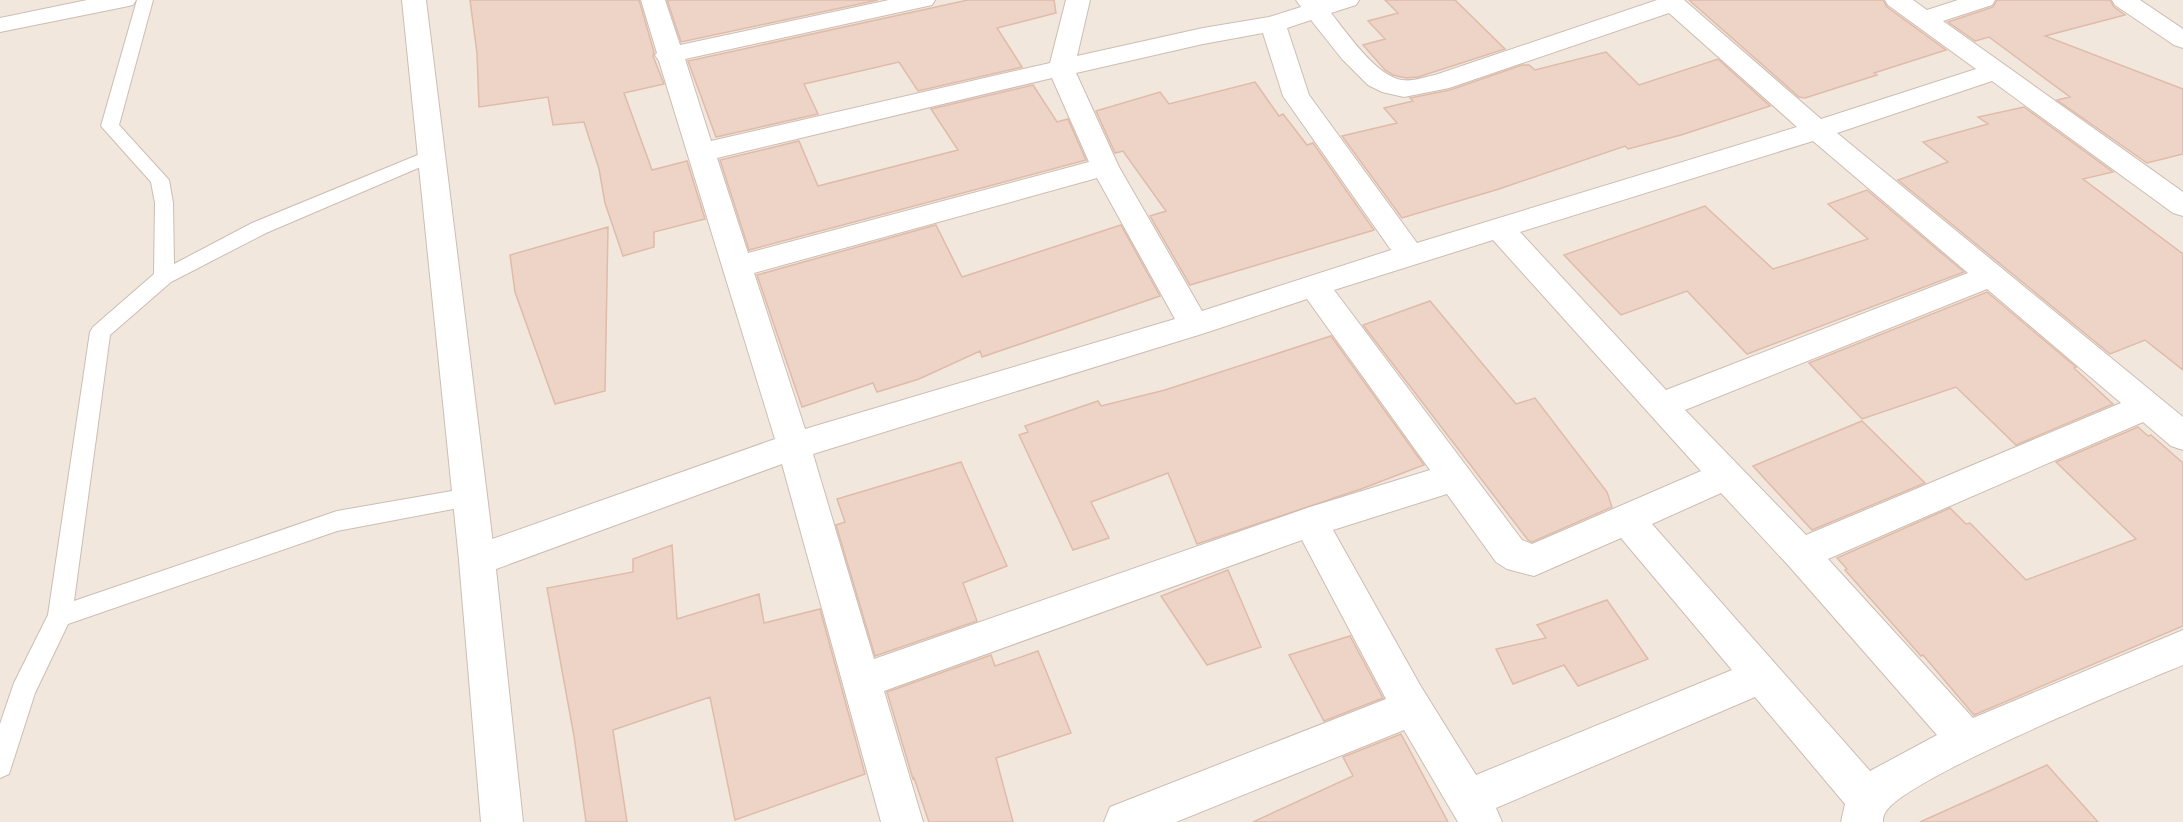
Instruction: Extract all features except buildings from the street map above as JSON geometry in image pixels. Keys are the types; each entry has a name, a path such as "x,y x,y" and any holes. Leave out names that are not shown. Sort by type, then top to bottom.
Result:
{"street":[{"path":"0,25 124,0"},
{"path":"414,0 477,560 502,822"},
{"path":"653,0 668,55 794,446 902,822"},
{"path":"668,55 923,0"},
{"path":"1078,0 1061,68 1106,167 1194,325"},
{"path":"700,153 1203,36 1273,24 1312,4 1347,0"},
{"path":"1897,0 2183,206"},
{"path":"1924,19 1983,0"},
{"path":"2124,0 2183,39"},
{"path":"1312,4 1357,61 1380,81 1403,90 1440,82 1671,2 1817,130 2183,436"},
{"path":"1273,24 1296,96 1410,255"},
{"path":"477,560 794,446 1194,325 1314,285 1817,130 1997,71"},
{"path":"737,267 1106,167"},
{"path":"1499,228 1660,406 1801,554 1968,741"},
{"path":"1660,406 1991,276"},
{"path":"1314,285 1509,551 1520,558 1534,560 1726,475"},
{"path":"1801,554 2147,406"},
{"path":"862,681 1310,522 1455,477"},
{"path":"1626,519 1761,675 1865,810 1890,780 1968,741 2183,646"},
{"path":"1310,522 1412,708 1474,811 1761,675"},
{"path":"1125,822 1412,708"}],"lane":[{"path":"144,0 110,126 160,180 164,203 164,277"},
{"path":"0,765 23,691 60,616 100,332 164,277 259,228 431,156"},
{"path":"60,616 337,521 469,497"}],"shaded area":[{"path":"0,0 2183,0 2183,822 0,822"}]}
